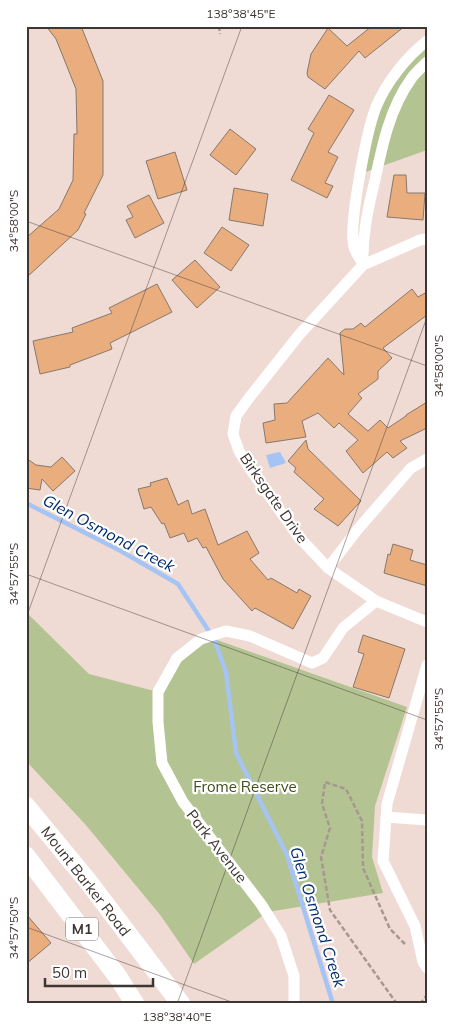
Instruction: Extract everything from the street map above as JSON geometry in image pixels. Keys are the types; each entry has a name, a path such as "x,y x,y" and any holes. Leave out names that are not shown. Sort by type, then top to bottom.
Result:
{"highway":[{"name":"Mount Barker Road","path":"26,806 87,880 181,1004"},
{"name":"Mount Barker Road","path":"26,856 118,977 135,1004"}],"street":[{"path":"363,265 354,247 353,229 364,157 376,108 412,52 427,41"},
{"path":"363,265 365,230 382,146 396,106 411,79 427,62"},
{"path":"363,265 427,239"},
{"name":"Birksgate Drive","path":"363,265 299,335 249,398 236,416 233,434 239,451 248,466 298,536 328,568 376,601 427,622"},
{"path":"328,568 358,529 411,468 427,459"},
{"name":"Park Avenue","path":"294,1004 294,976 281,936 262,904 183,802 162,763 158,722 158,692 177,658 200,639 226,632 250,636 312,663 323,658 343,628 376,601"},
{"path":"425,965 415,926 382,861 387,804 427,665"},
{"path":"386,817 427,820"}],"path":[{"path":"219,26 220,34"},
{"path":"397,1004 330,910 322,858 330,828 322,804 325,782 346,789 362,821 363,868 390,929 425,965"},
{"path":"420,1004 427,995"}],"green space":[{"path":"427,41 427,150 360,174 376,107"},
{"name":"Frome Reserve","path":"26,612 89,674 158,692 177,658 201,639 214,639 407,707 375,806 372,857 383,893 268,912 194,964 161,916 85,824 26,761"}],"water":[{"path":"280,452 286,463 270,468 266,455"}],"building":[{"path":"46,26 81,26 103,81 103,175 84,213 86,214 78,230 26,278 26,238 59,209 73,180 74,134 77,134 76,89 56,39"},
{"path":"372,26 405,26 365,58 359,51 325,89 308,77 307,73 311,54 328,28 347,46"},
{"path":"329,95 354,110 328,152 338,157 325,183 333,186 327,198 291,180 314,133 308,129"},
{"path":"230,129 256,149 236,175 210,155"},
{"path":"175,152 187,190 158,199 146,161"},
{"path":"394,175 406,175 407,193 425,193 423,220 387,217"},
{"path":"234,188 268,194 263,226 229,220"},
{"path":"149,195 164,223 135,238 126,220 133,217 127,206"},
{"path":"222,227 249,245 231,271 204,253"},
{"path":"195,260 220,287 197,308 172,280"},
{"path":"157,284 172,312 110,343 112,349 70,365 70,367 40,374 33,341 73,332 72,328 112,313 109,308"},
{"path":"412,289 418,297 427,292 427,315 383,348 392,358 378,371 378,379 358,394 362,398 348,414 368,431 380,420 388,428 427,402 427,428 400,441 407,448 393,458 387,452 363,473 346,451 358,440 339,423 334,428 318,413 302,421 306,437 266,443 263,423 275,420 274,404 287,403 328,358 344,375 340,333 345,329 353,329 361,323 365,327"},
{"path":"306,440 308,449 361,501 338,526 314,509 324,499 294,472 296,468 288,461"},
{"path":"62,457 75,471 53,491 42,479 40,490 26,488 26,458 36,465 51,467"},
{"path":"167,478 178,505 188,500 192,514 205,509 218,545 247,531 259,553 250,559 268,580 271,578 297,593 299,589 311,596 293,629 255,608 252,611 223,579 206,547 203,548 197,538 188,542 184,533 170,538 164,523 162,524 151,507 144,509 138,489 151,486 150,483"},
{"path":"393,544 413,550 410,560 427,565 427,586 384,573 388,554 390,555"},
{"path":"363,635 405,649 389,698 353,687 364,654 358,652"},
{"path":"26,914 51,943 26,964"}],"waterway":[{"name":"Glen Osmond Creek","path":"26,503 119,550 178,584 214,639 226,672 236,753 287,855 333,1004"}]}
